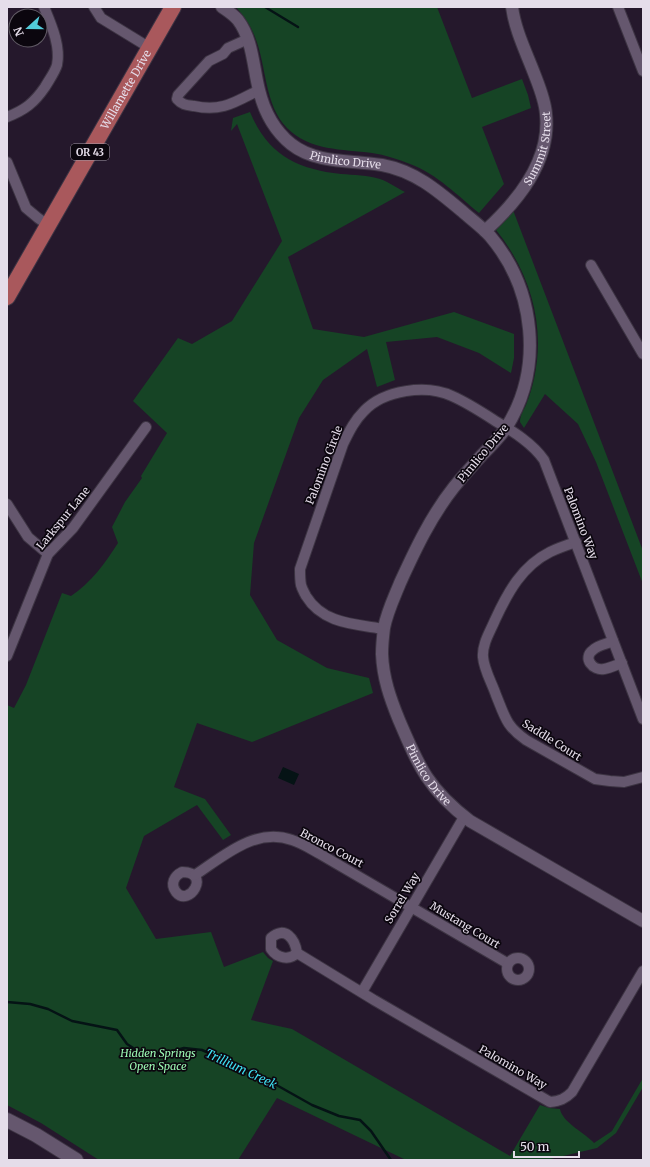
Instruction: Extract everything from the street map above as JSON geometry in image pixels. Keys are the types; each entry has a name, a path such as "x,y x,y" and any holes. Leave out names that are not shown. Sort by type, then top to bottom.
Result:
{"main road":[{"name":"Willamette Drive","path":"7,297 173,7"},
{"path":"7,1120 36,1135 76,1160"}],"street":[{"path":"7,117 33,103 51,77 56,65 56,43 44,7"},
{"path":"94,7 101,18 150,48"},
{"name":"Pimlico Drive","path":"222,7 237,19 248,40 259,90 266,110 275,126 285,138 296,147 310,154 324,158 381,165 410,174 424,182 485,230 502,252 514,272 522,292 529,325 530,345 527,373 519,401 506,427 463,477 436,514 422,538 403,577 392,601 384,629 382,656 387,687 422,772 444,800 464,817 643,921"},
{"name":"Summit Street","path":"485,230 518,196 531,178 540,158 546,134 545,105 517,28 512,7"},
{"path":"619,7 643,71"},
{"path":"248,40 228,48 223,54 209,61 178,95 177,100 182,104 206,109 220,108 259,90"},
{"path":"7,162 26,208 48,225"},
{"path":"591,265 643,354"},
{"name":"Palomino Circle","path":"384,629 338,621 322,614 308,599 300,583 300,569 304,553 343,444 351,427 365,410 373,404 395,394 421,389 436,391 452,396 506,427"},
{"name":"Larkspur Lane","path":"7,656 48,554 73,528 146,427"},
{"name":"Palomino Way","path":"506,427 532,446 540,453 544,460 643,719"},
{"path":"7,504 10,517 28,537 48,554"},
{"name":"Saddle Court","path":"576,542 550,552 540,558 529,566 517,579 507,595 487,637 483,658 486,669 508,725 526,740 595,779 624,782 643,777"},
{"path":"613,641 592,650 588,660 592,667 599,669 604,669 622,663"},
{"name":"Sorrel Way","path":"362,992 464,817"},
{"name":"Bronco Court","path":"195,875 243,843 253,839 267,837 291,839 305,845 412,906"},
{"name":"Mustang Court","path":"412,906 507,964"},
{"path":"297,953 362,992"},
{"name":"Palomino Way","path":"362,992 550,1102 559,1101 572,1092 643,971"}],"green space":[{"path":"236,7 437,7 472,98 522,79 531,108 482,127 504,184 479,213 438,179 420,168 391,157 327,148 296,136 287,128 274,108 255,37 247,21"},
{"name":"Hidden Springs Open Space","path":"250,112 257,127 275,149 298,164 325,172 366,176 380,179 405,192 288,257 313,329 364,337 454,312 514,334 514,358 511,373 479,353 437,337 386,342 395,380 377,387 367,349 323,380 299,418 254,543 250,595 277,640 327,668 369,678 373,693 252,742 197,723 174,787 205,799 231,835 223,840 197,805 144,836 126,888 156,939 211,932 224,967 263,952 273,961 251,1020 292,1029 510,1156 540,1105 560,1109 569,1123 594,1143 612,1131 643,1078 643,1087 616,1133 597,1148 546,1160 406,1160 277,1098 238,1160 99,1160 41,1123 7,1105 7,705 14,708 26,685 62,593 71,596 85,585 103,565 118,543 112,527 125,502 142,478 141,476 167,433 133,401 178,338 192,344 232,321 282,241 237,124 231,131 233,118"},
{"path":"513,210 643,551 643,584 596,462 578,424 545,394 524,428 520,422 534,379 538,339 536,319 526,281 508,246 496,230"}],"shaded area":[{"path":"283,767 299,774 294,785 278,778"}],"waterway":[{"path":"265,7 298,27"},
{"name":"Trillium Creek","path":"7,1002 30,1004 48,1009 72,1021 117,1030 127,1044 141,1053 165,1053 184,1048 202,1050 264,1078 312,1105 339,1116 360,1120 371,1131 391,1160"}]}
